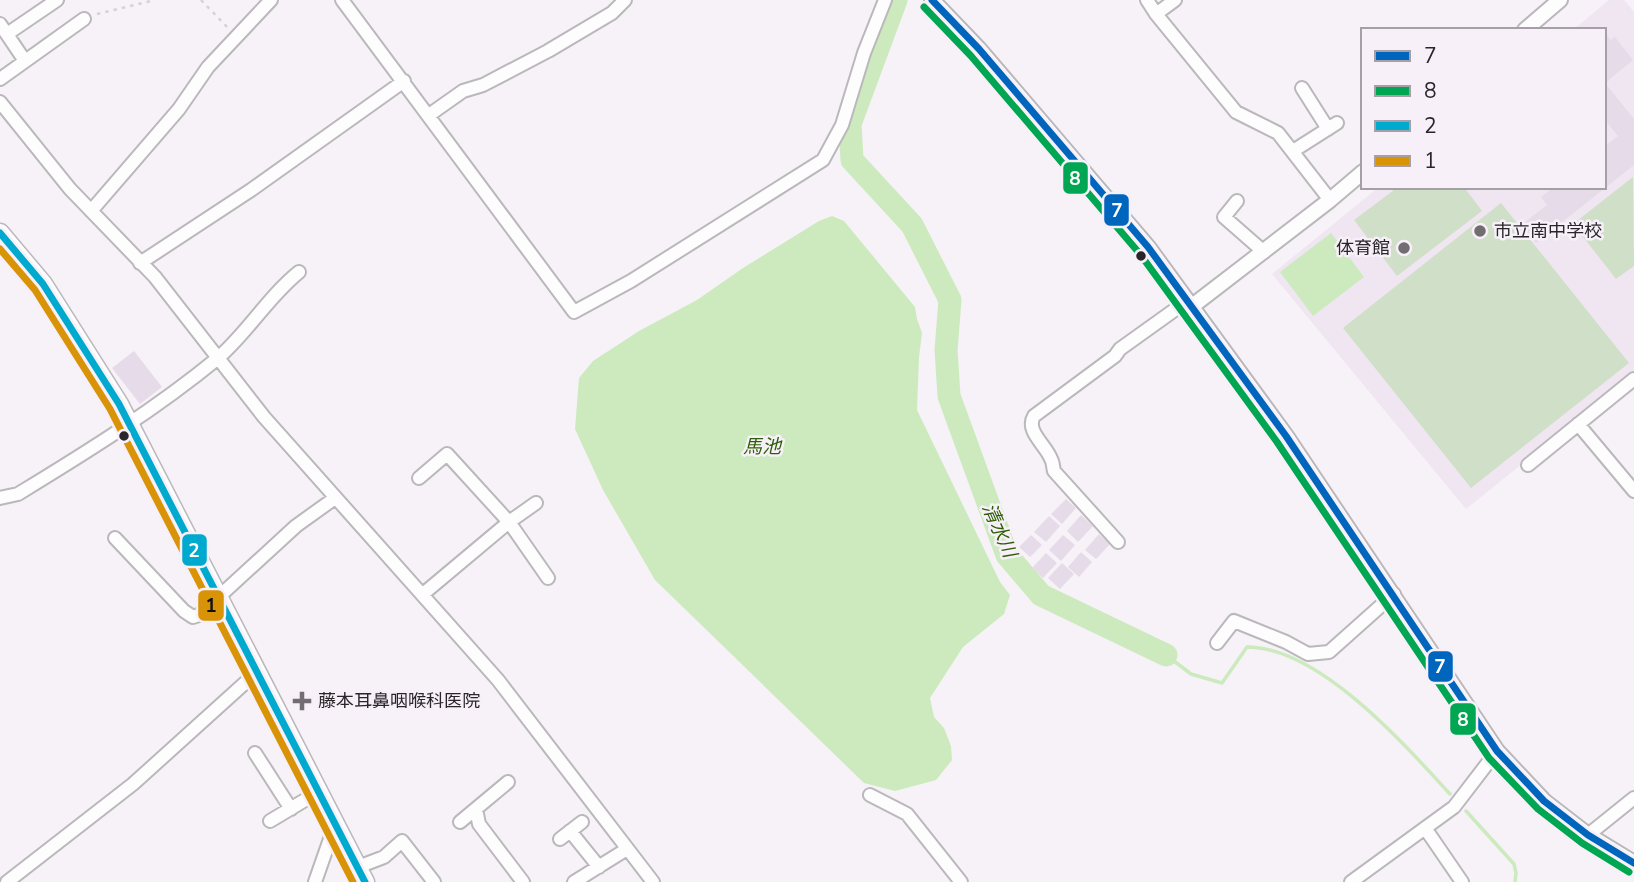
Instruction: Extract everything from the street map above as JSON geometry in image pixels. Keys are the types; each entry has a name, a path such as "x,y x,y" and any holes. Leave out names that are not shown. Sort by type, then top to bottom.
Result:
{"main road":[{"path":"0,233 43,284 119,404 362,875"}],"street":[{"path":"25,61 4,29 57,0"},
{"path":"91,211 179,109 208,67 271,0"},
{"path":"342,0 574,312 631,281 823,160 842,125 864,53 885,0"},
{"path":"429,115 463,91 483,85 548,51 612,13 625,0"},
{"path":"932,0 979,49 1148,247 1286,436 1497,751 1544,801 1588,835 1634,863"},
{"path":"1147,0 1236,112 1278,133 1330,201"},
{"path":"1156,14 1175,0"},
{"path":"1527,28 1560,0"},
{"path":"0,79 84,19"},
{"path":"140,263 251,190 404,81"},
{"path":"1293,151 1332,126 1302,88"},
{"path":"0,102 70,189 155,277 264,417 498,680 615,829 653,882"},
{"path":"1118,542 1054,471 1051,458 1032,429 1031,421 1034,416 1115,356 1120,349 1264,252 1361,174"},
{"path":"1237,201 1224,217 1264,252"},
{"path":"0,498 18,494 128,424 218,358 299,272"},
{"path":"1528,465 1634,379"},
{"path":"1578,424 1634,491"},
{"path":"419,478 447,454 509,522 548,578"},
{"path":"115,538 184,611 193,617 200,615 296,526 335,498"},
{"path":"423,594 509,522 536,503"},
{"path":"1217,643 1234,621 1308,654 1329,652 1394,594"},
{"path":"6,882 133,783 256,673"},
{"path":"1351,882 1454,807 1497,751"},
{"path":"255,753 291,809"},
{"path":"460,821 508,782"},
{"path":"270,821 320,791"},
{"path":"870,795 906,814 961,882"},
{"path":"1588,835 1634,798"},
{"path":"476,808 479,824 523,882"},
{"path":"315,882 336,822"},
{"path":"582,822 565,835 598,867"},
{"path":"1425,828 1462,882"},
{"path":"362,875 402,841 434,882"},
{"path":"574,882 627,849"},
{"path":"416,859 427,850"}],"path":[{"path":"84,19 105,11 155,0"},
{"path":"201,0 235,37"}],"shaded area":[{"name":"市立南中学校","path":"1609,0 1624,0 1634,12 1634,374 1466,509 1272,274 1377,189 1606,189 1606,28 1575,28"},
{"path":"1633,177 1634,266 1616,279 1573,224"},
{"name":"体育館","path":"1395,189 1466,189 1482,211 1397,276 1354,220"},
{"path":"1501,203 1629,363 1471,488 1343,328"}],"water":[{"name":"馬池","path":"832,216 844,221 915,307 922,333 917,410 1000,582 1010,595 1004,614 963,647 930,698 934,717 944,728 951,746 952,760 936,780 895,791 864,783 655,580 603,490 575,429 579,378 593,361 639,331 697,300 819,221"},
{"path":"1331,233 1364,277 1313,316 1280,272"}],"building":[{"path":"1606,34 1611,40 1615,37 1633,60 1606,82"},
{"path":"1606,84 1634,119 1634,165 1606,187 1606,145 1618,136 1606,121"},
{"path":"1551,189 1604,189 1536,243 1521,225 1547,205 1541,197"},
{"path":"134,351 162,387 140,404 112,368"},
{"path":"1066,499 1076,508 1062,524 1051,514"},
{"path":"1081,515 1093,526 1078,542 1067,531"},
{"path":"1049,516 1060,526 1046,542 1034,532"},
{"path":"1099,534 1110,544 1096,559 1085,550"},
{"path":"1031,535 1042,545 1030,557 1019,547"},
{"path":"1063,535 1075,545 1061,561 1049,550"},
{"path":"1081,552 1092,562 1079,577 1068,567"},
{"path":"1046,553 1057,563 1043,578 1032,568"},
{"path":"1062,563 1074,574 1060,589 1048,578"}],"waterway":[{"name":"清水川","path":"896,0 850,124 852,160 912,225 950,300 946,350 949,396 1007,555 1041,595 1166,655"},
{"name":"清水川","path":"1166,655 1191,674 1222,683 1247,647 1275,651 1303,663 1331,680 1385,726 1450,794"},
{"name":"清水川","path":"1466,811 1514,864 1515,882"}],"transit line":[{"name":"7","path":"932,0 979,49 1148,247 1286,436 1497,751 1544,801 1588,835 1634,863"},
{"name":"8","path":"924,7 971,56 1140,254 1277,442 1489,758 1538,809 1582,843 1629,872"},
{"name":"2","path":"0,233 43,284 119,404 365,882"},
{"name":"1","path":"0,249 35,290 110,409 353,882"}],"place":[{"name":"市立南中学校","path":"1480,231"},
{"name":"体育館","path":"1404,248"},
{"name":"藤本耳鼻咽喉科医院","path":"302,701"}]}
